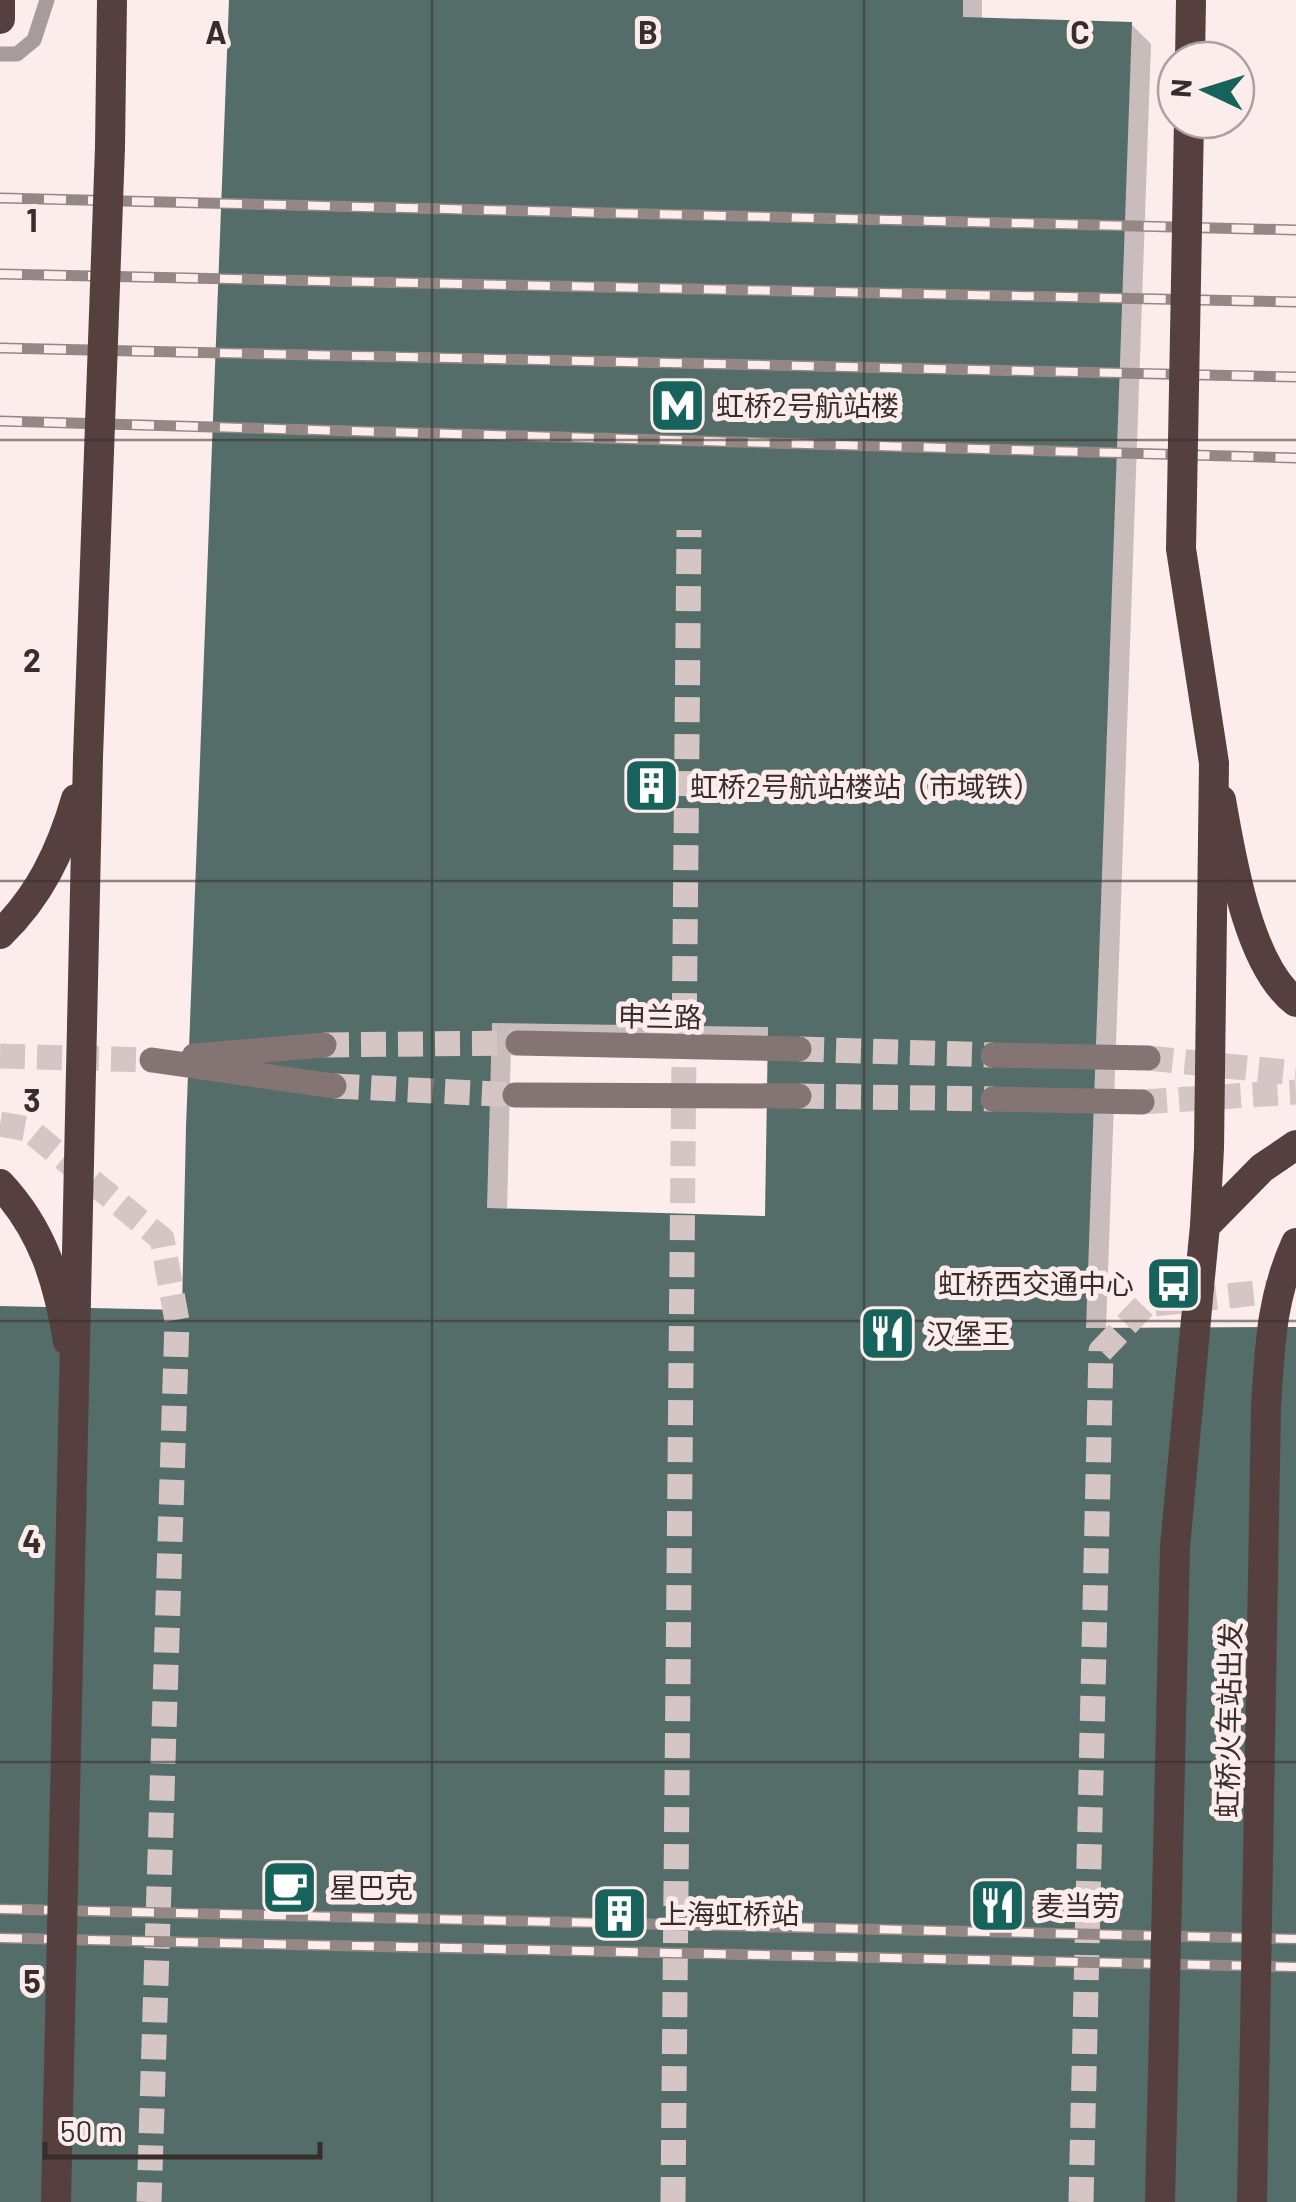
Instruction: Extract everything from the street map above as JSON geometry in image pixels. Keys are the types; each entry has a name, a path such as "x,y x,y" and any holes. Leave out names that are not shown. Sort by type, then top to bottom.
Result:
{"highway":[{"path":"0,0 0,19"},
{"path":"56,2202 72,1369 112,0"},
{"path":"1190,40 1191,0"},
{"path":"1189,140 1181,549 1214,762 1242,905 1265,960 1296,1002"},
{"path":"0,934 16,919 45,878 66,834 88,756"},
{"path":"1160,2202 1175,1547 1210,1148 1214,762"},
{"path":"1205,1226 1262,1168 1296,1145"},
{"path":"0,1184 27,1215 48,1254 72,1369"},
{"name":"虹桥火车站出发","path":"1252,2202 1266,1406 1270,1330 1280,1278 1296,1243"}],"street":[{"name":"申兰路","path":"518,1043 800,1049"},
{"path":"324,1044 152,1060 334,1086"},
{"path":"993,1055 1148,1058"},
{"path":"515,1094 799,1096"},
{"path":"994,1099 1142,1102"}],"lane":[{"path":"0,54 17,54 34,40 47,0"}],"building":[{"path":"229,0 963,0 963,17 1132,22 1086,1328 1296,1327 1296,2202 0,2202 0,1306 182,1310","holes":["492,1023 768,1027 765,1216 487,1208"]}],"tunnel":[{"path":"673,2202 689,530"},
{"path":"324,1045 518,1043"},
{"path":"799,1049 993,1055"},
{"path":"0,1056 152,1060"},
{"path":"1148,1058 1296,1073"},
{"path":"334,1086 515,1095"},
{"path":"1142,1102 1296,1092"},
{"path":"799,1096 993,1099"},
{"path":"0,1124 28,1129 162,1239 177,1321 149,2202"},
{"path":"1081,2202 1101,1351 1145,1305 1296,1292"}],"railway":[{"path":"0,198 1296,230"},
{"path":"0,274 1296,302"},
{"path":"0,348 1296,377"},
{"path":"0,421 1296,458"},
{"path":"0,1909 1296,1939"},
{"path":"0,1938 1296,1967"}],"place":[{"name":"虹桥2号航站楼","path":"677,405"},
{"name":"虹桥2号航站楼站（市域铁）","path":"651,786"},
{"name":"虹桥西交通中心","path":"1173,1283"},
{"name":"汉堡王","path":"887,1333"},
{"name":"星巴克","path":"290,1887"},
{"name":"麦当劳","path":"997,1905"},
{"name":"上海虹桥站","path":"620,1913"}]}
